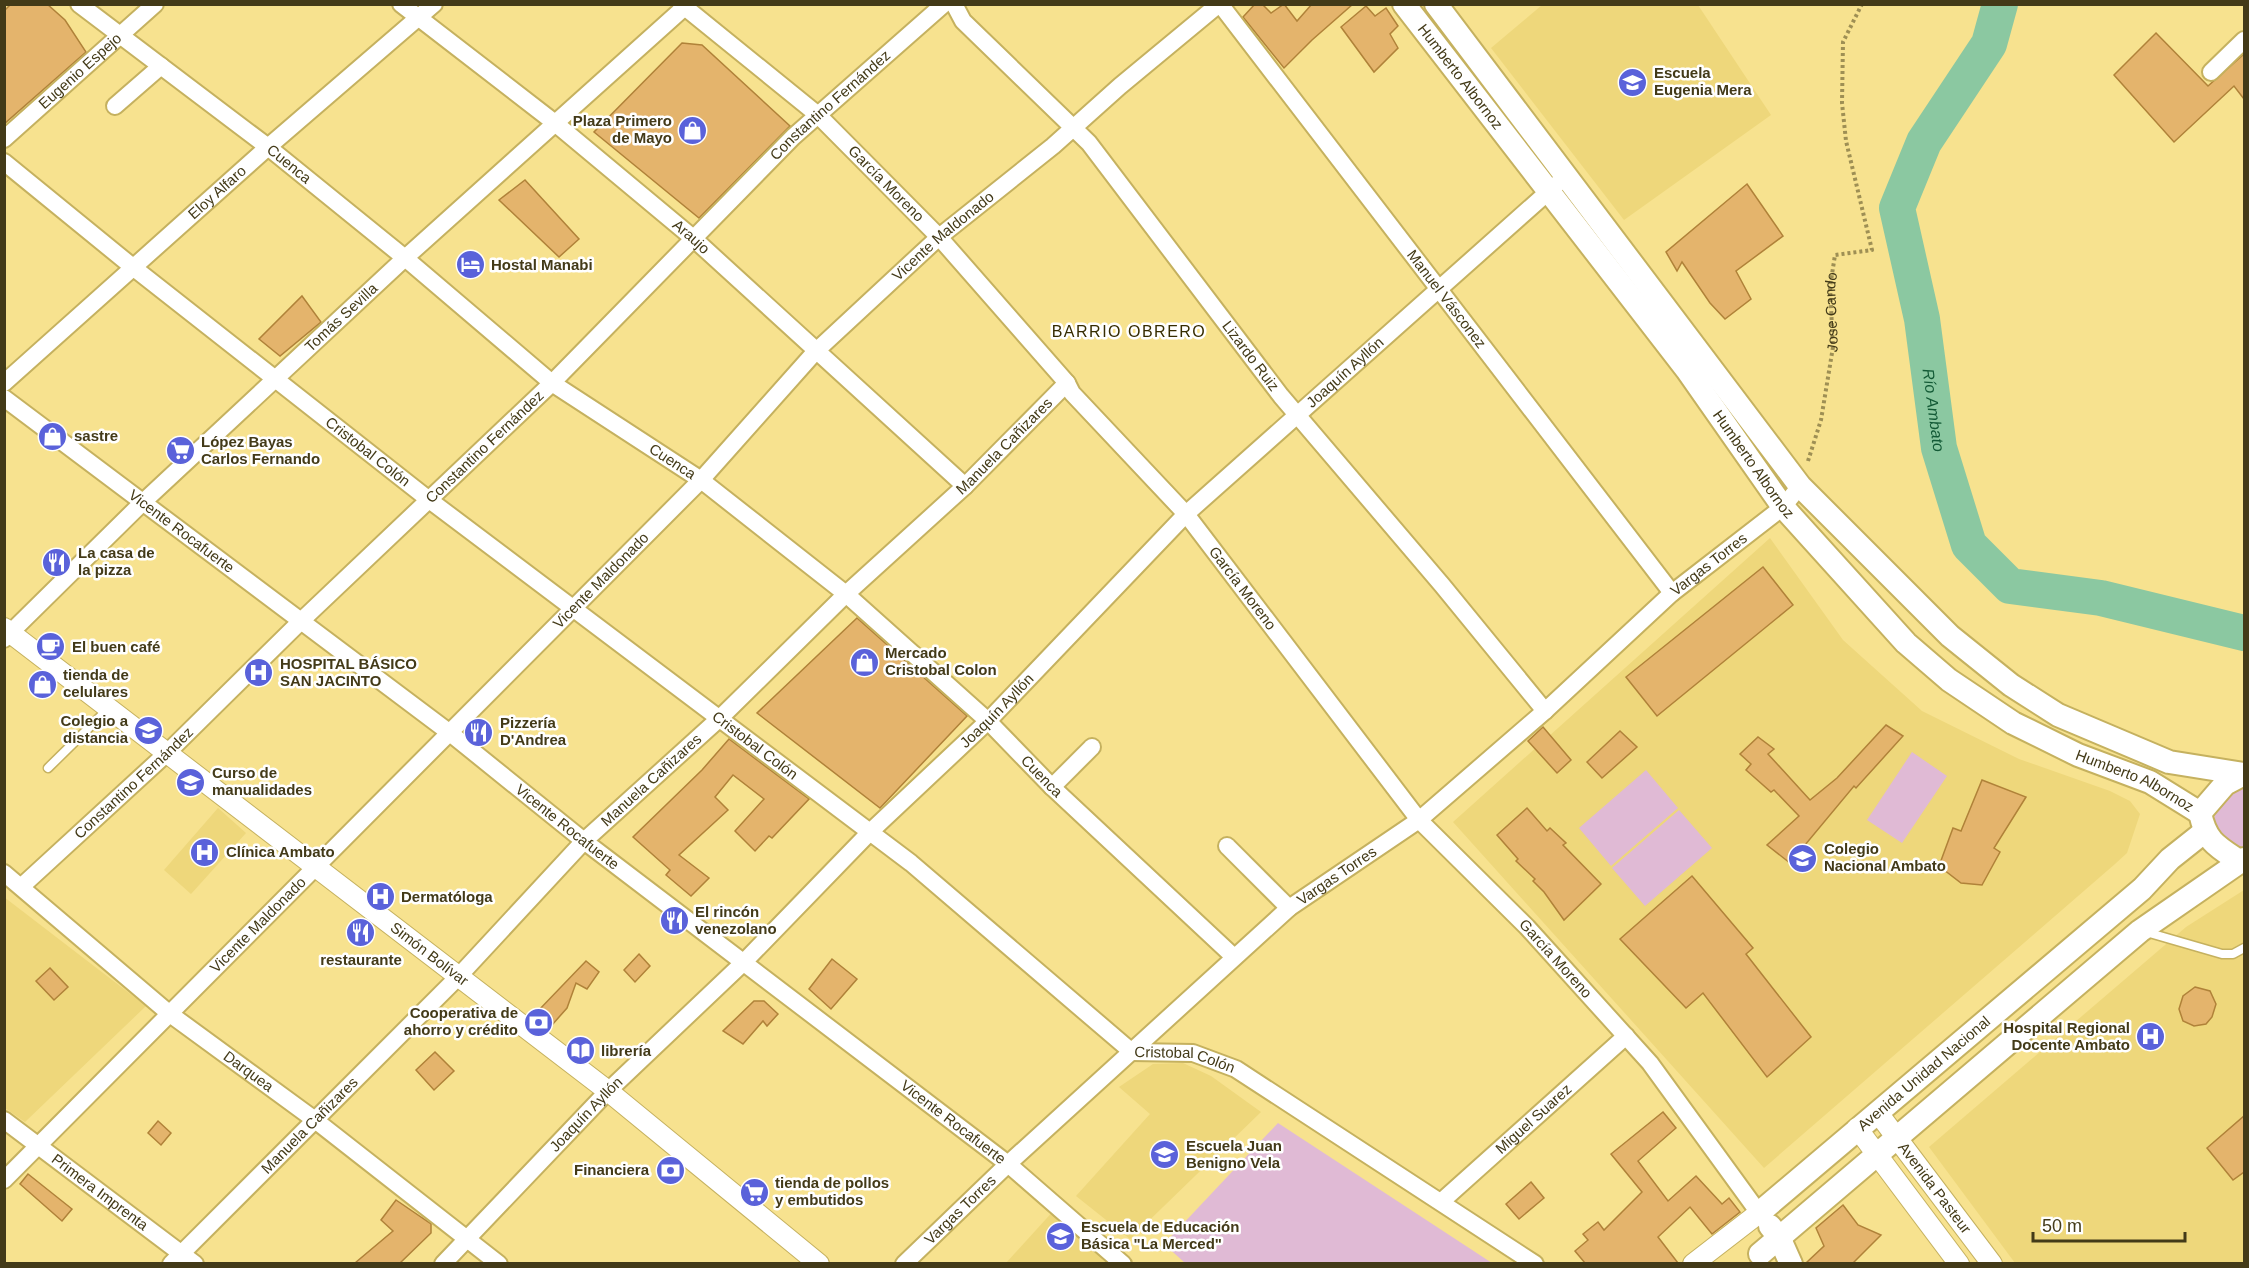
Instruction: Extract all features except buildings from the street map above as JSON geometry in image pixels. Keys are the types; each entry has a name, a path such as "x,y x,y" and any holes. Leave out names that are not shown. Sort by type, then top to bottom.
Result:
{"main road":[{"name":"Humberto Albornoz","path":"1404,4 1687,370 1784,507 1906,644 1949,680 2013,723 2078,754 2150,782 2202,823 2216,846 2241,860"},
{"name":"Humberto Albornoz","path":"1436,4 1800,486 1950,636 2011,685 2058,715 2169,762 2244,774"},
{"name":"Avenida Unidad Nacional","path":"1759,1214 1857,1128 1878,1113 2142,889 2202,823 2225,784 2244,774"},
{"name":"Avenida Unidad Nacional","path":"1757,1260 1779,1237 2140,931 2241,860"},
{"path":"1759,1214 1779,1237 1791,1263"},
{"path":"1757,1260 1759,1214"}],"street":[{"name":"Cuenca","path":"79,4 268,147 405,258 552,383 701,480 846,594 988,721 1052,787 1234,957"},
{"name":"Eugenio Espejo","path":"4,139 155,4"},
{"name":"Araujo","path":"401,4 555,123 693,238 815,352 965,486"},
{"name":"Eloy Alfaro","path":"4,383 268,147 434,4"},
{"name":"Constantino Fernández","path":"22,886 167,753 301,621 552,383 693,238 818,115 944,4"},
{"name":"Lizardo Ruiz","path":"954,4 963,21 1089,143 1297,414 1545,711"},
{"name":"Vicente Maldonado","path":"4,1180 575,609 701,480 815,352 939,237 1053,146 1073,126 1219,4"},
{"name":"Manuel Vásconez","path":"1219,4 1672,593"},
{"name":"García Moreno","path":"685,6 818,115 939,237 1067,383 1072,393 1185,514 1419,820 1527,927 1650,1063 1759,1214"},
{"name":"Tomás Sevilla","path":"7,633 141,504 405,258 685,6"},
{"path":"2211,72 2244,40"},
{"path":"115,106 161,66"},
{"name":"Cristobal Colón","path":"4,162 134,268 428,499 721,717 911,863 1131,1052 1192,1053 1236,1069 1535,1263"},
{"name":"Joaquín Ayllón","path":"443,1263 608,1091 744,962 870,832 988,721 1185,514 1548,190 1567,176"},
{"name":"Manuela Cañizares","path":"176,1258 458,977 584,841 721,717 846,594 965,486 1067,383"},
{"name":"Vicente Rocafuerte","path":"4,398 141,504 450,733 584,841 1008,1164 1122,1263"},
{"path":"1784,507 1800,486"},
{"name":"Vargas Torres","path":"904,1263 1008,1164 1289,908 1419,820 1545,711 1672,593 1784,507"},
{"name":"Simón Bolívar","path":"7,633 109,708 608,1091 819,1263"},
{"path":"1052,787 1092,747"},
{"path":"1227,846 1289,908"},
{"name":"Darquea","path":"4,873 170,1014 315,1120 499,1263"},
{"name":"Miguel Suarez","path":"1442,1201 1626,1036"},
{"name":"Avenida Pasteur","path":"1878,1113 1992,1263"},
{"name":"Primera Imprenta","path":"4,1120 38,1144 176,1258 195,1263"},
{"name":"Avenida Pasteur","path":"1857,1128 1878,1152 1959,1263"},
{"name":"Avenida Unidad Nacional","path":"1693,1263 1759,1214"}],"lane":[{"path":"48,768 109,708"},
{"path":"2140,931 2222,954 2234,954 2244,948"}],"path":[{"name":"Jose Cando","path":"1800,486 1821,420 1833,347 1830,287 1835,255 1872,250 1846,141 1842,103 1844,42 1862,4"}],"shaded area":[{"name":"Escuela Eugenia Mera","path":"1542,5 1698,5 1771,115 1624,220 1491,48"},
{"name":"Colegio Nacional Ambato","path":"1770,538 1843,640 1922,711 2019,759 2110,791 2130,801 2140,814 2127,853 1764,1168 1453,822"},
{"path":"1912,752 1947,776 1902,843 1867,820"},
{"path":"1646,770 1678,808 1611,866 1579,828"},
{"path":"2244,780 2244,852 2224,840 2217,828 2214,813 2215,804"},
{"name":"Clínica Ambato","path":"218,808 246,833 191,894 164,870"},
{"path":"1679,810 1712,848 1645,906 1612,868"},
{"name":"Hospital Regional Docente Ambato","path":"2244,890 2244,1263 2015,1263 1929,1147 2186,927"},
{"path":"4,897 146,1006 25,1122 5,1108"},
{"name":"Escuela Juan Benigno Vela","path":"1183,1063 1211,1076 1261,1112 1130,1239 1076,1196 1150,1114 1119,1087 1153,1064"},
{"path":"1278,1123 1492,1263 1185,1263 1164,1244"},
{"name":"Escuela de Educación Básica \"La Merced\"","path":"1056,1208 1123,1264 1005,1264"}],"waterway":[{"name":"Río Ambato","path":"2000,4 1989,44 1924,142 1897,208 1922,319 1939,448 1969,545 2010,586 2101,598 2244,633"}],"place":[{"name":"Escuela Eugenia Mera","path":"1633,82"},
{"name":"Plaza Primero de Mayo","path":"693,130"},
{"name":"Hostal Manabi","path":"470,265"},
{"name":"sastre","path":"53,436"},
{"name":"López Bayas Carlos Fernando","path":"180,451"},
{"name":"La casa de la pizza","path":"57,562"},
{"name":"El buen café","path":"51,647"},
{"name":"Mercado Cristobal Colon","path":"864,662"},
{"name":"HOSPITAL BÁSICO SAN JACINTO","path":"259,673"},
{"name":"tienda de celulares","path":"42,684"},
{"name":"Colegio a distancia","path":"149,730"},
{"name":"Pizzería D'Andrea","path":"479,732"},
{"name":"Curso de manualidades","path":"191,782"},
{"name":"Clínica Ambato","path":"205,852"},
{"name":"Colegio Nacional Ambato","path":"1803,858"},
{"name":"Dermatóloga","path":"380,897"},
{"name":"El rincón venezolano","path":"674,921"},
{"name":"restaurante","path":"361,933"},
{"name":"Cooperativa de ahorro y crédito","path":"539,1022"},
{"name":"Hospital Regional Docente Ambato","path":"2151,1037"},
{"name":"librería","path":"580,1051"},
{"name":"Escuela Juan Benigno Vela","path":"1165,1155"},
{"name":"Financiera","path":"670,1170"},
{"name":"tienda de pollos y embutidos","path":"754,1192"},
{"name":"Escuela de Educación Básica \"La Merced\"","path":"1060,1236"}],"district":[{"name":"BARRIO OBRERO","path":"1129,331"}]}
